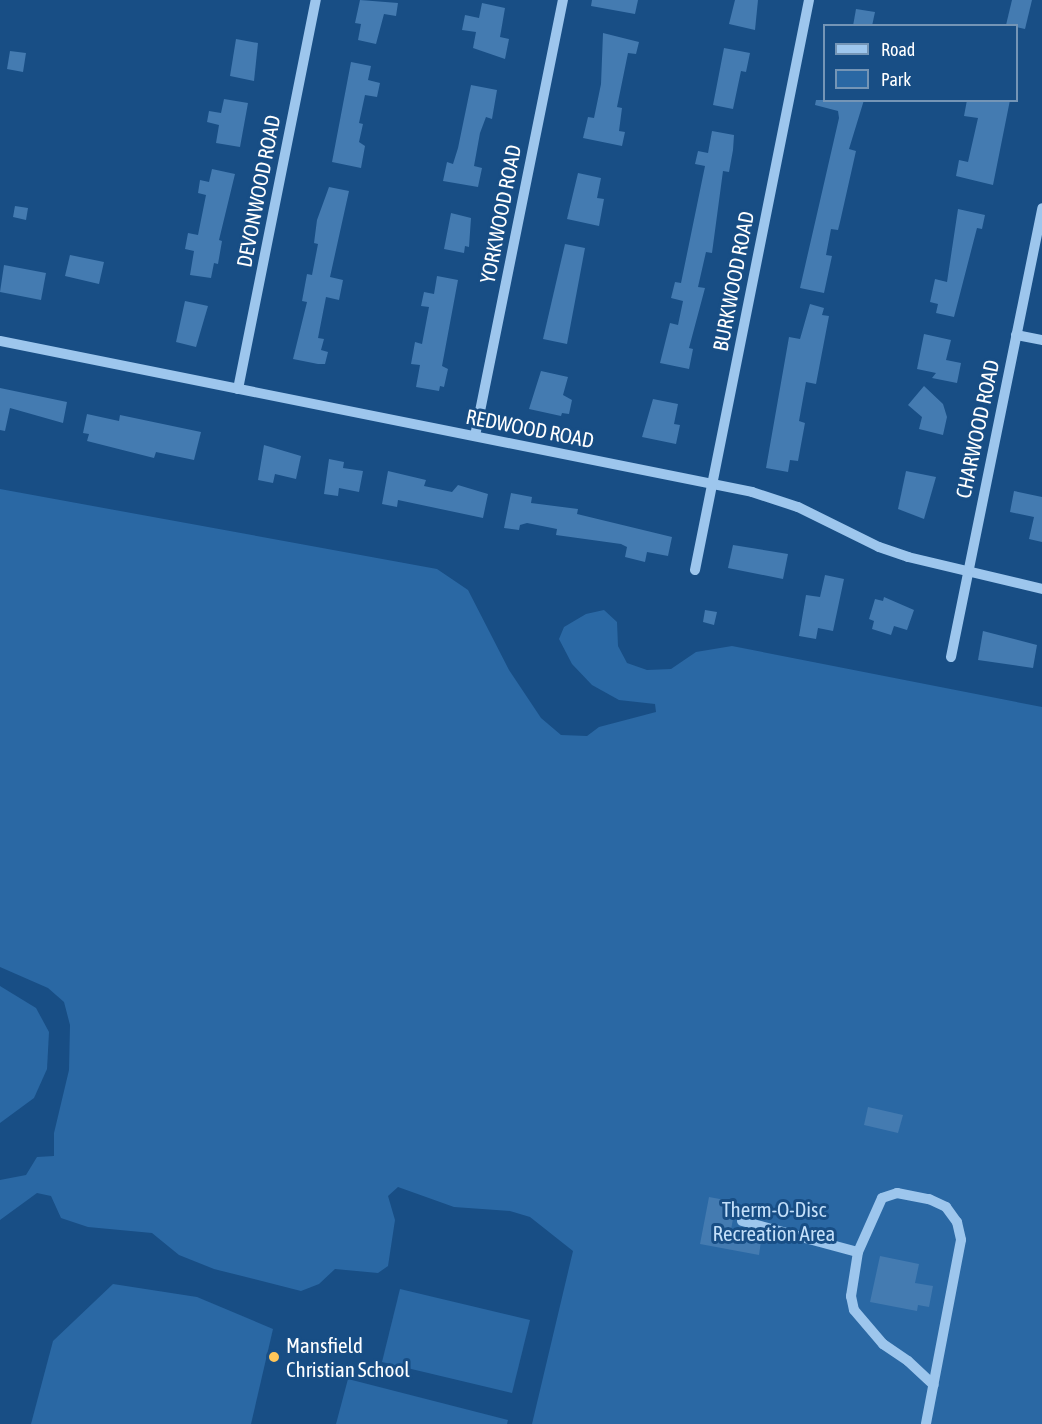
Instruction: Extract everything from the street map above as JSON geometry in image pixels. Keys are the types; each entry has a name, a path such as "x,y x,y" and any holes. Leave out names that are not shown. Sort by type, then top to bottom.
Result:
{"street":[{"name":"DEVONWOOD ROAD","path":"238,389 316,0"},
{"name":"YORKWOOD ROAD","path":"475,436 563,0"},
{"name":"BURKWOOD ROAD","path":"695,570 809,0"},
{"name":"CHARWOOD ROAD","path":"951,657 1042,208"},
{"path":"1016,335 1042,340"},
{"name":"REDWOOD ROAD","path":"0,341 713,484 789,504 879,547 967,573 1042,589"},
{"path":"926,1424 934,1385 961,1240 957,1222 946,1207 929,1199 897,1193 882,1198 858,1252 851,1296 854,1310 883,1344 908,1361 934,1385"},
{"path":"742,1221 858,1252"}],"green space":[{"name":"Therm-O-Disc Recreation Area","path":"0,489 437,569 468,590 509,670 541,718 561,735 587,736 599,727 656,712 655,704 619,700 592,685 572,664 559,639 564,627 586,614 604,610 617,622 618,646 627,663 647,670 671,669 696,652 732,646 1042,707 1042,1424 532,1424 573,1251 530,1217 510,1211 454,1207 398,1187 388,1196 395,1220 388,1266 378,1273 335,1269 319,1284 301,1291 214,1269 179,1255 152,1233 88,1227 61,1218 51,1196 37,1193 0,1220 0,1180 26,1175 37,1157 54,1156 54,1133 69,1070 70,1025 64,1002 48,988 0,967"},
{"path":"0,986 36,1008 49,1032 47,1069 34,1098 0,1123"},
{"path":"113,1284 197,1297 273,1329 251,1424 31,1424 53,1341"},
{"path":"400,1289 530,1320 512,1393 382,1362"},
{"path":"348,1379 508,1420 507,1424 336,1424"}],"building":[{"path":"360,0 398,3 396,16 384,14 376,44 358,40 361,24 355,23"},
{"path":"592,0 638,0 635,14 591,6"},
{"path":"735,0 758,0 755,30 729,24"},
{"path":"1012,0 1032,0 1025,29 1018,28 1018,24 1006,24"},
{"path":"482,3 505,8 500,37 509,39 505,59 473,48 476,32 462,30 465,15 479,18"},
{"path":"856,9 875,12 872,24 853,24"},
{"path":"603,33 639,42 636,54 628,53 617,107 622,108 619,131 625,132 622,146 583,138 588,117 594,118 601,84"},
{"path":"236,39 258,43 254,81 230,76"},
{"path":"724,48 750,53 746,72 741,71 733,109 713,105"},
{"path":"10,51 26,53 23,72 7,69"},
{"path":"351,62 371,66 368,80 380,83 377,97 365,95 359,123 363,124 359,142 365,146 361,168 332,162"},
{"path":"471,85 497,90 492,119 486,117 480,133 474,166 482,168 478,187 443,181 447,162 453,164 458,148"},
{"path":"224,99 248,103 240,147 216,143 219,125 207,122 209,111 221,113"},
{"path":"816,100 863,102 849,149 856,151 838,230 831,229 826,255 832,256 824,293 800,288 839,118 838,111 815,105"},
{"path":"967,102 1010,102 993,185 956,176 959,160 968,162 978,118 964,116"},
{"path":"712,131 734,135 733,150 729,172 723,171 712,253 706,252 698,287 705,288 689,348 693,349 689,369 660,363 670,323 678,325 683,301 671,298 675,282 681,283 705,166 695,164 698,151 708,153"},
{"path":"212,169 235,174 219,240 222,241 218,264 214,263 211,278 190,275 194,251 185,249 188,233 198,235 206,195 198,193 200,180 209,182"},
{"path":"578,173 601,178 597,198 604,199 599,226 567,219"},
{"path":"329,187 349,191 330,277 343,280 339,300 326,297 318,338 324,339 321,350 328,352 325,364 318,364 293,359 307,302 302,301 307,274 312,275 318,244 314,243 317,220"},
{"path":"15,206 28,208 26,220 13,217"},
{"path":"958,209 985,215 982,229 977,228 954,317 936,313 938,304 930,302 935,279 947,282"},
{"path":"451,213 471,218 469,247 465,246 464,253 444,249"},
{"path":"565,244 585,248 567,344 543,339"},
{"path":"70,255 104,262 99,284 65,276"},
{"path":"4,265 46,273 41,300 0,292"},
{"path":"437,276 458,280 442,366 448,369 444,387 440,386 439,391 416,387 420,365 411,364 415,342 422,344 429,307 421,306 424,292 434,294"},
{"path":"185,301 208,306 196,347 176,342"},
{"path":"810,304 824,308 822,315 829,316 816,384 806,382 799,421 805,423 798,461 790,460 788,472 766,468 789,337 800,339"},
{"path":"924,334 951,340 946,360 961,363 957,383 932,378 936,373 917,369"},
{"path":"541,371 568,377 563,395 572,400 569,414 562,413 561,416 529,409"},
{"path":"924,386 943,404 947,417 943,435 919,429 922,417 908,405"},
{"path":"0,388 67,402 63,423 10,408 5,431 0,430"},
{"path":"653,399 678,404 674,424 680,425 676,444 642,437"},
{"path":"87,414 119,421 120,415 201,432 194,460 156,452 154,458 87,441 89,434 83,433"},
{"path":"264,445 301,456 296,479 275,474 273,483 258,480"},
{"path":"329,459 344,462 343,468 363,471 359,492 339,488 338,496 324,494"},
{"path":"388,471 426,480 424,486 452,492 458,485 488,494 483,518 398,500 397,507 382,504"},
{"path":"906,471 936,477 924,519 898,509"},
{"path":"1014,491 1042,497 1042,542 1029,539 1034,517 1010,512"},
{"path":"511,493 532,497 531,503 578,509 577,514 672,537 668,556 647,552 645,562 625,557 627,547 621,544 556,535 557,529 527,523 520,525 519,530 504,528"},
{"path":"733,545 788,554 783,579 728,568"},
{"path":"825,575 844,579 833,631 818,628 816,639 799,636 806,595 820,597"},
{"path":"884,597 914,610 907,630 894,626 891,635 872,629 874,621 869,619 875,599 883,601"},
{"path":"705,610 717,612 714,625 703,622"},
{"path":"983,631 1037,645 1033,668 978,660"},
{"path":"868,1107 903,1115 898,1133 864,1125"},
{"path":"709,1197 736,1202 731,1230 762,1235 759,1255 700,1244"},
{"path":"880,1256 919,1264 915,1283 933,1286 929,1307 918,1305 917,1311 870,1302"}],"place":[{"name":"Mansfield Christian School","path":"274,1357"}]}
